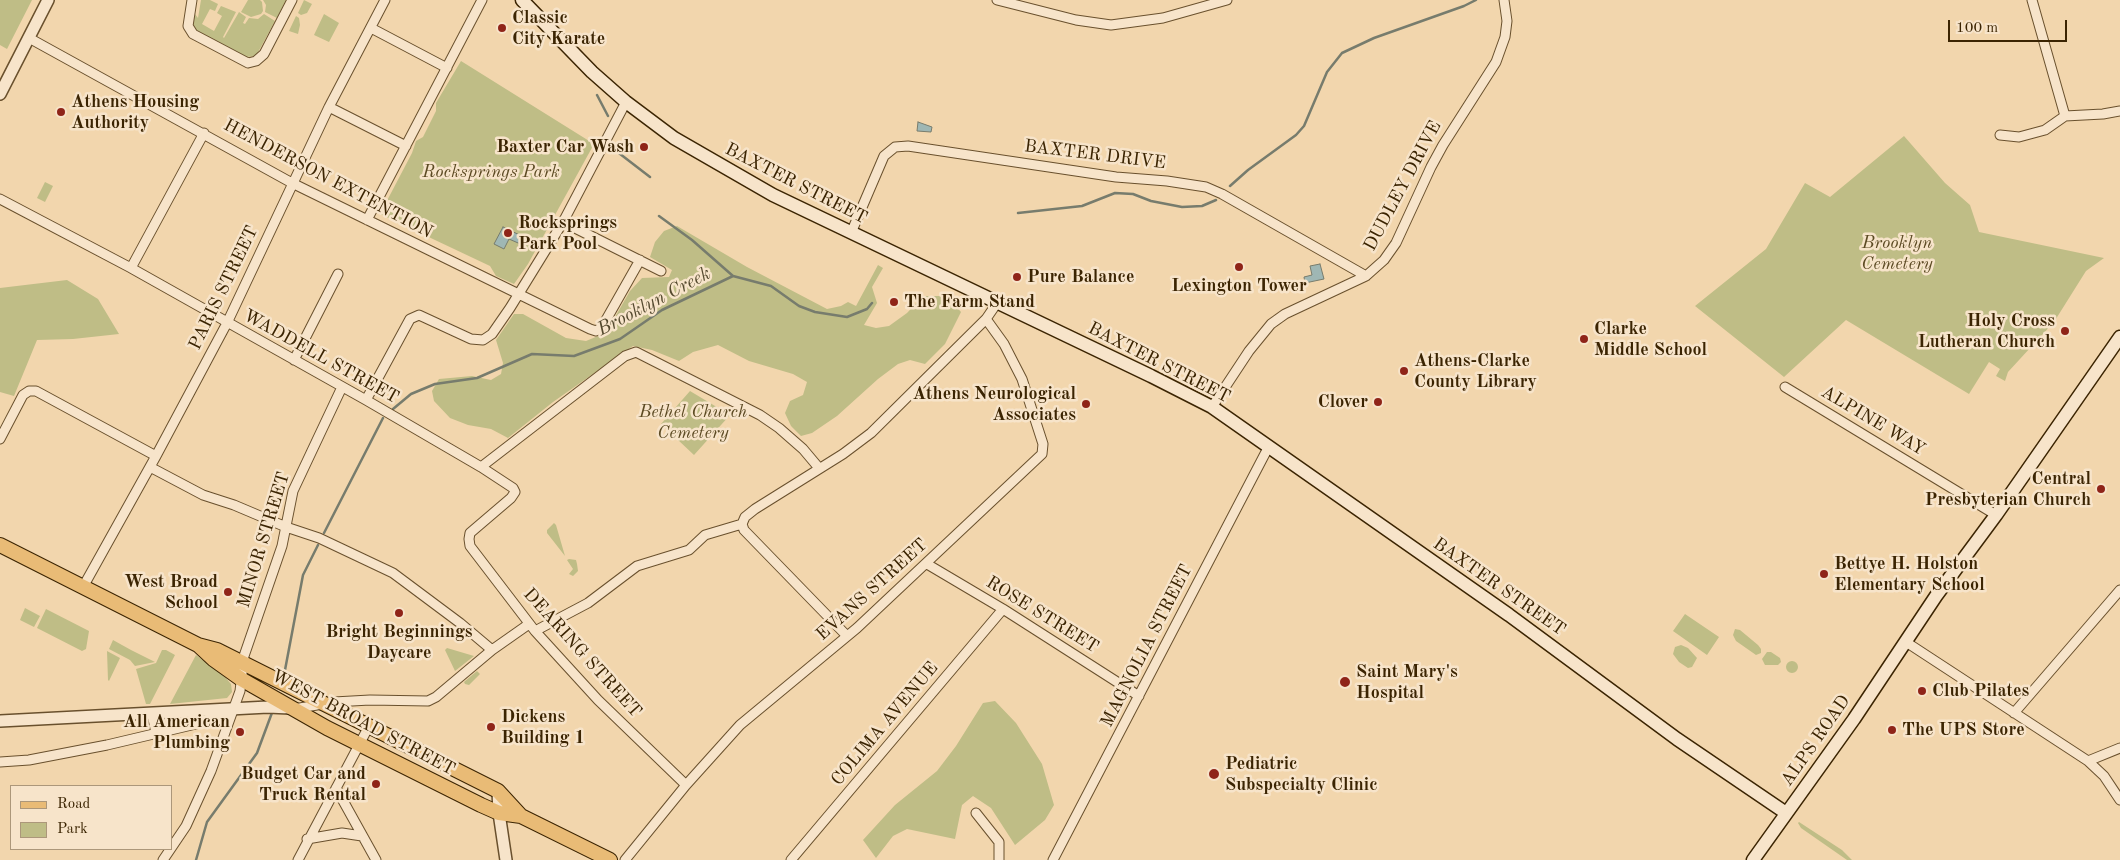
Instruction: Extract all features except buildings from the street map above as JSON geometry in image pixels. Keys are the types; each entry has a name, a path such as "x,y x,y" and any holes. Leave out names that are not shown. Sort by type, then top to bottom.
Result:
{"main road":[{"name":"BAXTER STREET","path":"522,0 589,69 626,102 674,138 772,196 1212,407 1509,615 1677,739 1786,813"},
{"name":"ALPS ROAD","path":"1753,860 1906,642 1936,596 1996,515 2120,337"},
{"name":"WEST BROAD STREET","path":"0,545 198,645 217,650 243,662 498,791 521,816"},
{"name":"WEST BROAD STREET","path":"198,645 213,659 241,679 359,743 499,813 521,816 610,860"}],"street":[{"path":"0,94 48,0"},
{"path":"192,0 188,26 193,34 248,63 256,62 264,54 292,0"},
{"name":"PARIS STREET","path":"83,586 156,456 226,323 329,107 385,0"},
{"path":"367,220 482,0"},
{"path":"997,0 1076,20 1111,25 1163,18 1227,0"},
{"name":"DUDLEY DRIVE","path":"1212,407 1249,351 1271,324 1285,314 1366,276 1377,268 1396,242 1431,167 1455,124 1496,62 1506,29 1507,21 1504,0"},
{"path":"2032,0 2065,116"},
{"path":"371,28 447,68"},
{"name":"HENDERSON EXTENTION","path":"29,38 292,183 596,331 602,327 610,315 640,260"},
{"path":"366,400 410,320 419,315 471,338 483,340 492,334 563,222 626,102"},
{"path":"329,107 406,146"},
{"path":"2000,135 2019,136 2045,130 2065,116 2120,111"},
{"path":"131,268 204,133"},
{"name":"BAXTER DRIVE","path":"850,233 884,156 894,147 908,146 1039,164 1116,178 1167,181 1206,187 1222,194 1366,276"},
{"name":"WADDELL STREET","path":"0,199 131,268 366,400 481,467 511,487 515,492"},
{"path":"563,222 661,271"},
{"path":"294,360 338,274"},
{"path":"848,636 744,530 742,524 745,518 755,509 850,450 871,433 986,319 997,303"},
{"name":"EVANS STREET","path":"626,860 686,785 722,744 756,710 848,636 1037,460 1043,451 1043,444 1019,372 1004,344 986,319"},
{"path":"481,467 625,356 636,352 760,415 779,428 803,449 819,468"},
{"name":"ALPINE WAY","path":"1785,387 1996,515"},
{"name":"MINOR STREET","path":"172,848 186,826 211,771 233,709 241,679 243,662 282,546 290,500 297,481 342,388"},
{"path":"0,440 23,396 29,391 40,392 156,456"},
{"name":"MAGNOLIA STREET","path":"1053,860 1269,446"},
{"path":"150,467 203,495 319,538 393,573 460,623 492,650"},
{"name":"DEARING STREET","path":"515,492 511,498 474,529 468,539 470,546 532,627 598,700 686,785"},
{"path":"0,721 268,707 294,709 322,703 370,700 428,701 436,697 492,650 532,627 588,603 637,566 688,550 705,536 742,524"},
{"name":"ROSE STREET","path":"926,564 1139,696"},
{"path":"2014,712 2120,590"},
{"name":"COLIMA AVENUE","path":"791,860 1003,610"},
{"path":"1906,642 2088,761 2104,776 2120,800"},
{"path":"0,762 39,758 106,745 214,718 233,709"},
{"path":"152,714 156,733"},
{"path":"298,860 369,726"},
{"path":"2088,761 2120,748"},
{"path":"336,788 376,860"},
{"path":"498,791 499,813 506,860"},
{"path":"976,813 999,842 999,860"},
{"path":"308,839 342,833 362,836"},
{"name":"MINOR STREET","path":"162,860 170,850"}],"green space":[{"path":"0,0 32,0 7,49 0,45"},
{"path":"201,0 210,0 218,4 215,11 210,9 202,24 214,31 222,16 217,13 221,6 236,12 224,38 239,12 246,17 243,23 245,24 249,18 258,19 264,14 275,21 256,56 247,57 198,32 194,27 192,18 195,14 198,18"},
{"path":"248,0 260,0 262,2 263,11 261,14 251,17 241,12"},
{"path":"263,0 286,0 277,18 265,12 266,5"},
{"path":"304,0 312,4 307,13 301,15 298,13"},
{"path":"324,14 339,23 329,42 314,35"},
{"path":"296,16 299,18 300,25 298,34 289,31"},
{"name":"Rocksprings Park","path":"461,61 594,144 528,264 514,284 496,276 490,266 380,214 412,153 416,141 423,137 436,111 436,103"},
{"name":"Brooklyn Cemetery","path":"1904,136 1945,183 1970,205 1979,232 2104,258 2086,271 2054,322 2008,372 2005,381 1996,376 2000,369 1989,362 1969,394 1846,320 1784,377 1695,306 1766,249 1805,183 1830,197"},
{"path":"45,182 53,186 45,202 37,198"},
{"path":"677,226 747,267 827,309 841,306 848,302 856,306 878,265 883,268 872,287 877,303 864,325 876,328 889,326 907,313 923,296 940,296 954,304 961,312 945,344 925,364 910,360 898,364 878,379 837,416 812,433 801,436 791,426 785,413 790,401 803,395 807,382 793,374 749,361 718,345 693,352 679,361 652,350 633,346 553,402 508,438 491,429 468,425 450,418 434,401 432,391 439,379 472,376 491,380 501,374 503,363 496,340 514,314 523,314 566,338 586,341 603,334 630,291 642,278 669,277 672,270 650,257 655,242 664,231"},
{"path":"67,280 98,299 119,334 73,339 37,340 14,396 0,392 0,288"},
{"name":"Bethel Church Cemetery","path":"690,391 730,415 694,455 661,424"},
{"path":"554,523 565,556 547,533 547,530"},
{"path":"567,560 576,560 577,564 578,571 573,576 569,574 573,569"},
{"path":"25,608 40,616 34,627 20,620"},
{"path":"46,609 89,631 86,649 82,651 37,628"},
{"path":"1685,614 1719,637 1707,655 1673,631"},
{"path":"1735,629 1740,630 1758,645 1761,653 1756,655 1736,641 1733,635"},
{"path":"113,640 155,662 135,666 130,660 109,649"},
{"path":"1681,645 1688,648 1697,658 1692,667 1688,668 1679,662 1673,654 1675,647"},
{"path":"447,648 474,656 455,671 445,650"},
{"path":"162,650 175,655 150,704 146,704 136,669 156,663"},
{"path":"107,651 120,658 109,681 108,680"},
{"path":"1767,652 1771,652 1780,658 1781,662 1778,665 1765,665 1762,659"},
{"path":"196,655 225,677 231,684 232,692 227,698 170,704"},
{"path":"1794,661 1797,662 1797,672 1790,673 1787,672 1786,665 1787,662"},
{"path":"477,671 480,674 469,685 465,684 464,682"},
{"path":"995,701 1016,723 1042,764 1054,805 1045,820 1015,845 991,808 973,796 962,805 955,839 907,829 893,836 876,858 863,840 895,805 937,771 956,746 983,703"},
{"path":"1799,822 1842,850 1852,860 1847,860 1801,828"}],"water":[{"path":"918,122 932,127 931,132 917,131"},
{"name":"Rocksprings Park Pool","path":"503,227 528,239 525,246 509,239 504,249 494,244"},
{"path":"1320,264 1324,279 1305,283 1304,277 1312,275 1310,266"}],"waterway":[{"name":"Brooklyn Creek","path":"1230,186 1248,170 1296,135 1304,126 1327,72 1342,53 1374,38 1476,0"},
{"path":"597,95 608,116"},
{"path":"611,147 650,177"},
{"name":"Brooklyn Creek","path":"1018,213 1082,206 1115,193 1133,194 1151,201 1182,207 1202,206 1216,200"},
{"path":"659,216 692,240 733,276 771,286 799,306 815,312 847,317 867,309 872,303"},
{"name":"Brooklyn Creek","path":"393,409 411,394 435,384 477,378 532,354 574,356 620,339 662,310 733,276"},
{"name":"Brooklyn Creek","path":"324,533 383,418"},
{"name":"Brooklyn Creek","path":"285,670 303,575 318,545"},
{"name":"Brooklyn Creek","path":"196,860 207,822 257,753 273,710"}],"place":[{"name":"Classic City Karate","path":"502,28"},
{"name":"Athens Housing Authority","path":"61,112"},
{"name":"Baxter Car Wash","path":"644,147"},
{"name":"Rocksprings Park Pool","path":"508,233"},
{"name":"Lexington Tower","path":"1239,267"},
{"name":"Pure Balance","path":"1017,277"},
{"name":"The Farm Stand","path":"894,302"},
{"name":"Holy Cross Lutheran Church","path":"2065,331"},
{"name":"Clarke Middle School","path":"1584,339"},
{"name":"Athens-Clarke County Library","path":"1404,371"},
{"name":"Clover","path":"1378,402"},
{"name":"Athens Neurological Associates","path":"1086,404"},
{"name":"Central Presbyterian Church","path":"2101,489"},
{"name":"Bettye H. Holston Elementary School","path":"1824,574"},
{"name":"West Broad School","path":"228,592"},
{"name":"Bright Beginnings Daycare","path":"399,613"},
{"name":"Saint Mary's Hospital","path":"1345,682"},
{"name":"Club Pilates","path":"1922,691"},
{"name":"Dickens Building 1","path":"491,727"},
{"name":"The UPS Store","path":"1892,730"},
{"name":"All American Plumbing","path":"240,732"},
{"name":"Pediatric Subspecialty Clinic","path":"1214,774"},
{"name":"Budget Car and Truck Rental","path":"376,784"}]}
